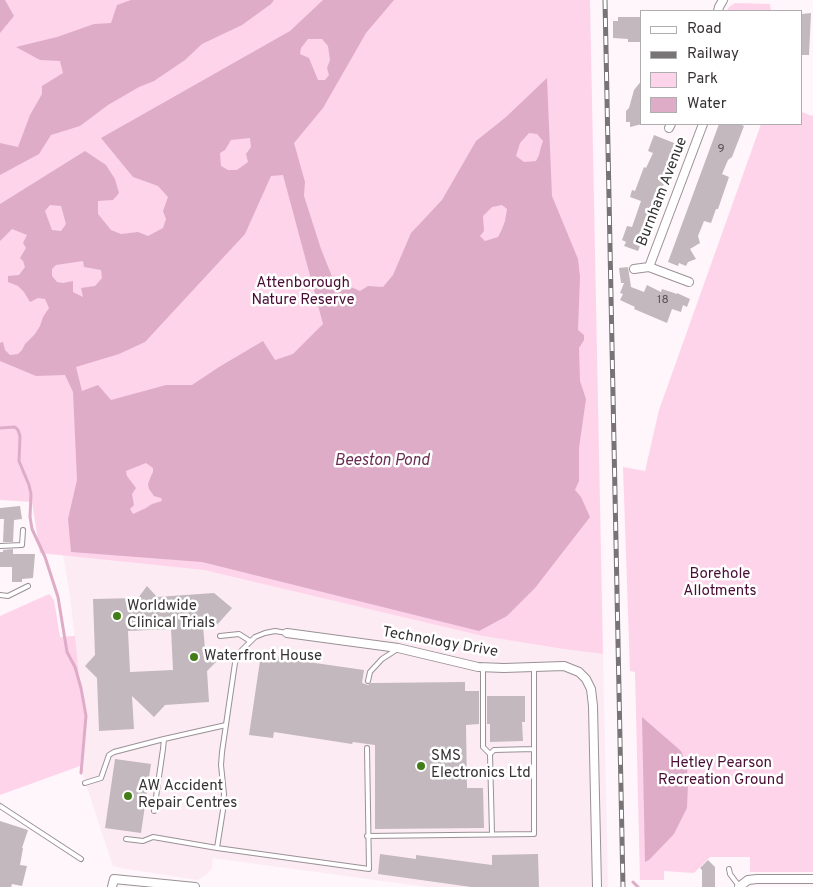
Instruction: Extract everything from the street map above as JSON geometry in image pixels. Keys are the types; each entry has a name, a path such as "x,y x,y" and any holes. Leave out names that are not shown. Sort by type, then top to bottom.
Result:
{"street":[{"name":"Burnham Avenue","path":"649,267 703,125"},
{"name":"Burnham Avenue","path":"634,269 649,267 689,282"},
{"name":"Technology Drive","path":"287,633 398,648 453,662 483,667 564,666 579,672 586,679 591,689 593,706 597,887"},
{"path":"739,887 748,880 757,879 813,879"},
{"path":"113,883 195,887"}],"lane":[{"path":"0,546 22,545 23,530"},
{"path":"0,595 8,596 28,586"},
{"path":"217,848 224,794 221,765 222,752 235,663 242,651 255,637 275,631 287,633"},
{"path":"220,636 239,634 250,641"},
{"path":"368,681 370,672 382,659 398,648"},
{"path":"367,836 534,834 534,666"},
{"path":"483,667 483,747 490,754 492,834"},
{"path":"85,783 101,778 109,756 114,752 226,725"},
{"path":"154,811 164,739"},
{"path":"126,839 143,841 153,837 217,848 369,869 367,748"},
{"path":"490,754 494,750 534,749"},
{"path":"0,806 82,859"},
{"path":"729,869 730,874 739,887"}],"shaded area":[{"path":"63,555 204,570 603,654 608,887 427,887 213,858 212,868 197,880 113,866 80,766 85,717 70,595"}],"green space":[{"name":"Attenborough Nature Reserve","path":"0,0 590,0 603,654 483,636 204,570 40,553 32,502 0,500"},
{"path":"735,3 770,4 771,10 728,10"},
{"path":"803,112 813,115 813,872 750,872 750,857 710,857 694,873 664,871 664,880 640,880 635,672 630,671 623,467 645,471 659,410 761,125 803,125"},
{"path":"49,594 54,600 60,637 75,636 85,717 80,766 0,795 0,616"}],"water":[{"path":"0,0 5,0 14,16 0,33"},
{"path":"131,0 274,0 242,25 202,44 185,60 154,81 139,87 108,105 80,126 51,135 39,154 0,175 0,143 18,147 30,115 42,94 42,86 63,73 60,61 40,60 16,47 57,37 94,24 111,23 117,5"},
{"name":"Beeston Pond","path":"323,0 394,0 366,33 323,108 294,143 305,182 304,196 333,279 346,281 351,287 360,291 368,286 383,287 393,275 411,233 442,200 476,141 506,117 547,78 552,196 578,259 580,277 578,330 584,335 584,340 579,348 580,381 586,399 579,448 579,481 575,490 581,497 590,517 535,588 507,616 479,631 202,562 71,552 68,519 77,480 73,392 65,375 36,376 0,361 0,343 3,342 5,350 10,355 18,354 35,334 49,308 45,299 38,298 30,302 18,286 8,282 8,276 19,275 25,267 20,258 26,248 23,243 27,235 12,229 0,241 0,204 85,151 106,165 115,179 119,193 113,200 98,201 98,214 111,230 121,234 138,232 148,236 163,228 166,219 163,211 168,197 158,186 133,177 101,138 290,31","holes":["308,39 322,39 328,46 330,60 327,68 329,75 325,80 318,80 309,58 300,54 301,48","529,133 537,134 543,141 536,161 524,162 516,156 520,143","250,138 251,147 246,154 248,162 237,170 228,170 221,166 220,153 225,150 231,140","283,175 323,324 293,354 275,360 263,341 192,385 166,385 111,400 98,385 82,391 76,367 119,354 145,342 245,234 271,176","50,205 61,206 66,224 61,231 52,230 45,211","502,205 507,209 505,221 498,237 485,241 480,236 484,231 483,216 492,207","83,261 84,267 101,270 102,278 95,286 81,288 83,297 73,292 73,281 57,282 52,276 52,269 56,265","146,463 153,468 148,484 149,489 154,496 161,498 162,501 133,514 130,509 134,505 132,494 136,488 127,476 126,471"]},
{"path":"642,717 681,751 687,767 688,784 687,808 674,834 645,862"}],"building":[{"path":"811,13 809,55 803,55 803,14"},
{"path":"618,17 640,17 640,42 628,42 628,39 613,38 613,21 618,21"},
{"path":"640,82 640,124 630,127 630,122 626,122 626,111 629,108 634,90"},
{"path":"719,125 744,126 732,157 728,160 722,174 729,177 718,209 716,209 711,223 704,221 698,236 700,243 690,249 696,259 688,262 686,266 679,263 678,266 668,262"},
{"path":"654,135 679,145 673,161 668,159 663,174 667,176 638,251 624,246 626,242 622,240 627,226 632,227 641,201 630,197 632,190 635,191 644,167 646,168 653,153 648,151"},
{"path":"628,267 631,287 644,292 647,285 661,292 662,289 677,293 690,299 687,307 683,305 681,312 672,309 667,323 634,309 635,307 620,300 623,294 620,293 624,283 621,283 619,268"},
{"path":"20,506 22,519 14,520 13,542 3,542 4,519 0,519 0,508"},
{"path":"13,549 13,554 35,554 33,578 22,579 22,582 12,582 12,567 0,567 0,552"},
{"name":"Waterfront House","path":"147,586 157,597 214,593 232,608 216,626 203,626 205,649 219,659 207,671 209,702 165,705 154,717 132,696 134,729 99,731 97,678 85,666 95,655 93,599 138,598","holes":["171,629 173,670 130,672 128,631"]},
{"name":"SMS Electronics Ltd","path":"292,651 303,652 301,661 364,670 362,683 368,685 371,683 465,682 465,691 479,691 479,724 466,725 467,788 483,788 484,828 375,829 375,745 353,742 352,744 274,732 273,738 249,735 261,654 291,659"},
{"path":"487,696 525,696 525,722 522,722 523,741 490,742 490,724 487,724"},
{"name":"AW Accident Repair Centres","path":"115,759 151,764 141,833 105,828"},
{"path":"0,821 28,830 22,848 20,865 27,866 22,886 12,884 11,887 0,887"},
{"path":"380,854 416,859 416,855 492,865 492,855 538,854 539,887 471,887 378,874"},
{"path":"708,860 715,867 715,887 702,887 702,870 700,868"}],"waterway":[{"path":"0,428 15,427 20,436 19,461 31,494 30,517 32,529 45,557 58,597 67,652 75,667 81,688 86,716 81,773"},
{"path":"633,882 638,887"}],"railway":[{"path":"605,0 623,887"}],"place":[{"name":"Worldwide Clinical Trials","path":"117,616"},
{"name":"Waterfront House","path":"194,657"},
{"name":"SMS Electronics Ltd","path":"421,766"},
{"name":"AW Accident Repair Centres","path":"128,796"}],"park label":[{"name":"Borehole Allotments","path":"720,584"},
{"name":"Hetley Pearson Recreation Ground","path":"721,772"}]}
